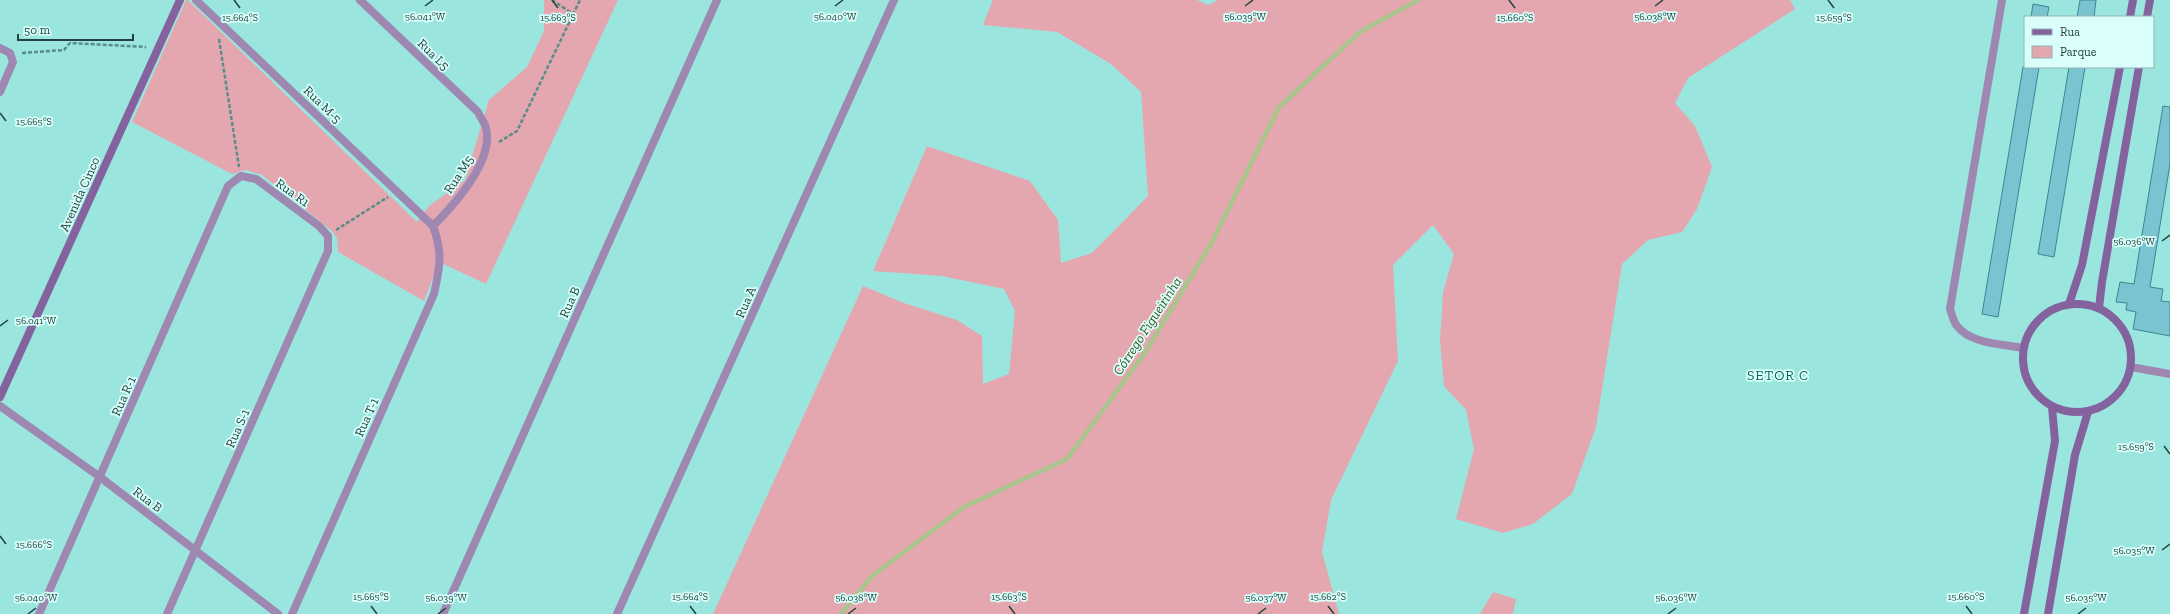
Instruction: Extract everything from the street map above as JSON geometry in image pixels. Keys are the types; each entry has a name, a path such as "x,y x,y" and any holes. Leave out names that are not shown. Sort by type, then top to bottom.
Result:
{"street":[{"name":"Avenida Cinco","path":"0,397 180,0"},
{"name":"Rua M-5","path":"196,0 216,17 433,226"},
{"name":"Rua L5","path":"360,0 478,112 486,128"},
{"name":"Rua B","path":"443,614 717,0"},
{"name":"Rua A","path":"617,614 894,0"},
{"path":"2002,0 1950,309 1956,325 1965,334 1974,339 2023,348"},
{"path":"2130,16 2133,0"},
{"path":"2148,16 2150,0"},
{"path":"0,48 10,53 13,62 0,92"},
{"path":"2069,304 2082,265 2120,68"},
{"path":"2099,308 2103,275 2139,68"},
{"name":"Rua M5","path":"433,226 449,210 481,164 486,144 486,128"},
{"name":"Rua R-1","path":"39,614 228,186 241,176"},
{"name":"Rua R1","path":"241,176 256,179 319,226 328,236"},
{"name":"Rua T-1","path":"292,614 434,294 441,262 439,242 433,226"},
{"name":"Rua S-1","path":"167,614 328,251 328,236"},
{"path":"2081,303 2099,308 2115,318 2125,333 2131,350 2131,368 2126,383 2117,396 2105,406 2088,412 2070,412 2052,407 2039,396 2028,382 2023,365 2023,348 2028,333 2037,321 2048,311 2069,304 2081,303"},
{"path":"2131,368 2170,374"},
{"name":"Rua B","path":"0,406 100,477 278,614"},
{"path":"2024,614 2055,441 2052,407"},
{"path":"2048,614 2075,455 2088,412"}],"path":[{"path":"552,0 573,14"},
{"path":"486,144 500,142 517,131 580,0"},
{"path":"216,17 241,176"},
{"path":"10,53 64,50 70,42 159,48"},
{"path":"328,236 397,191"}],"green space":[{"path":"186,0 188,0 417,222 429,206 465,180 489,100 527,67 544,31 544,0 618,0 486,284 439,262 424,301 338,252 337,238 332,231 262,175 246,170 232,174 132,122"},
{"path":"993,0 1197,0 1208,5 1218,0 1790,0 1795,9 1688,78 1675,103 1695,126 1712,167 1697,209 1682,232 1648,240 1622,264 1596,427 1572,494 1533,524 1503,533 1456,519 1474,449 1466,410 1444,386 1440,341 1443,292 1454,254 1433,225 1393,265 1398,361 1331,500 1322,552 1339,614 713,614 863,286 904,303 957,320 982,336 983,384 1009,374 1015,311 1004,289 942,276 873,271 927,146 1030,181 1058,220 1061,263 1092,253 1148,196 1141,92 1111,64 1057,32 983,25"},
{"path":"1493,592 1516,599 1513,614 1480,614"}],"building":[{"path":"2080,0 2096,0 2094,16 2077,16"},
{"path":"2033,4 2049,7 2047,16 2031,16"},
{"path":"2023,67 2039,68 1998,317 1982,314"},
{"path":"2069,68 2085,68 2054,257 2038,254"},
{"path":"2163,106 2170,107 2170,164 2150,287 2163,289 2161,301 2170,302 2170,336 2133,329 2136,312 2126,310 2127,303 2116,302 2120,282 2134,284"}],"waterway":[{"name":"Córrego Figueirinha","path":"841,614 872,576 964,507 1067,459 1144,354 1211,244 1279,107 1360,32 1418,0"}],"district":[{"name":"SETOR C","path":"1778,375"}]}
